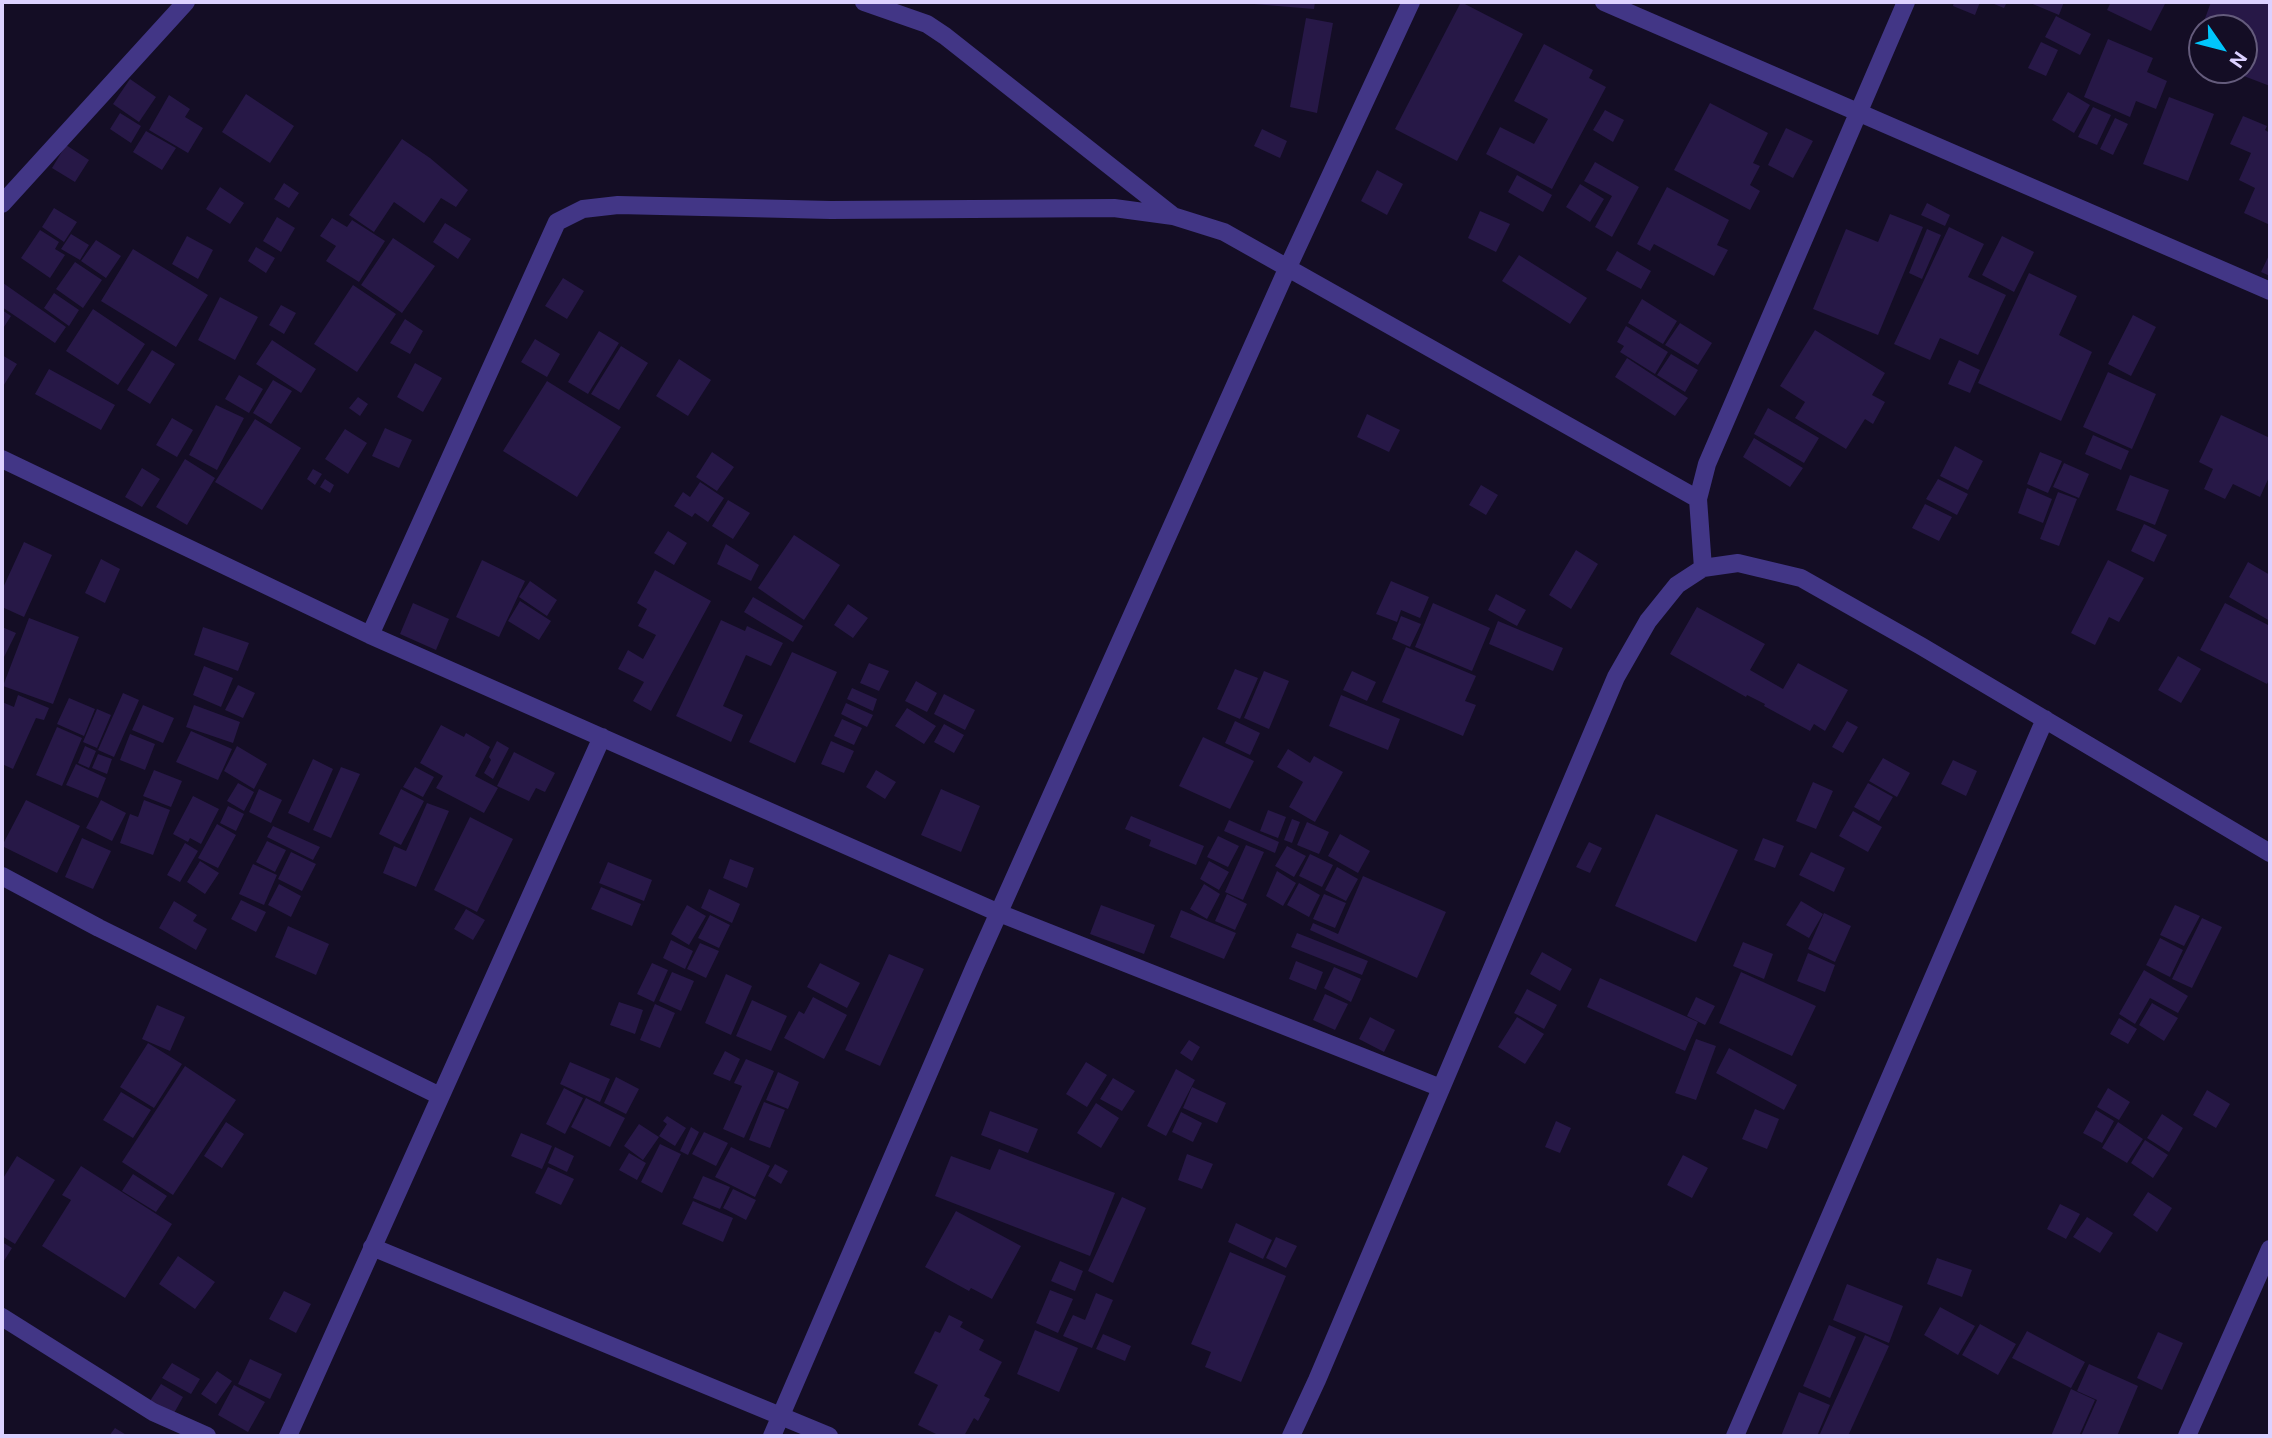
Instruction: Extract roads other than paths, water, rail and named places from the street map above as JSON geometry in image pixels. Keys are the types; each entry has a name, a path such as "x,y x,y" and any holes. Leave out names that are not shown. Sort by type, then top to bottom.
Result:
{"street":[{"path":"2,204 186,2"},
{"path":"864,2 927,24 945,36 1173,216"},
{"path":"772,1436 999,913 1288,267 1411,2"},
{"path":"1604,2 2270,291"},
{"path":"1703,568 1699,499 1707,464 1906,2"},
{"path":"370,635 557,222 583,209 618,205 831,209 1114,208 1173,216 1224,232 1699,499"},
{"path":"2,459 370,635 999,913 1441,1088"},
{"path":"1291,1436 1616,677 1648,621 1677,586 1703,568 1738,564 1801,578 2270,853"},
{"path":"1735,1436 2045,719"},
{"path":"288,1436 602,737"},
{"path":"2,876 99,928 440,1096"},
{"path":"372,1247 829,1436"},
{"path":"2187,1436 2270,1249"},
{"path":"2,1317 153,1412 207,1436"}]}
